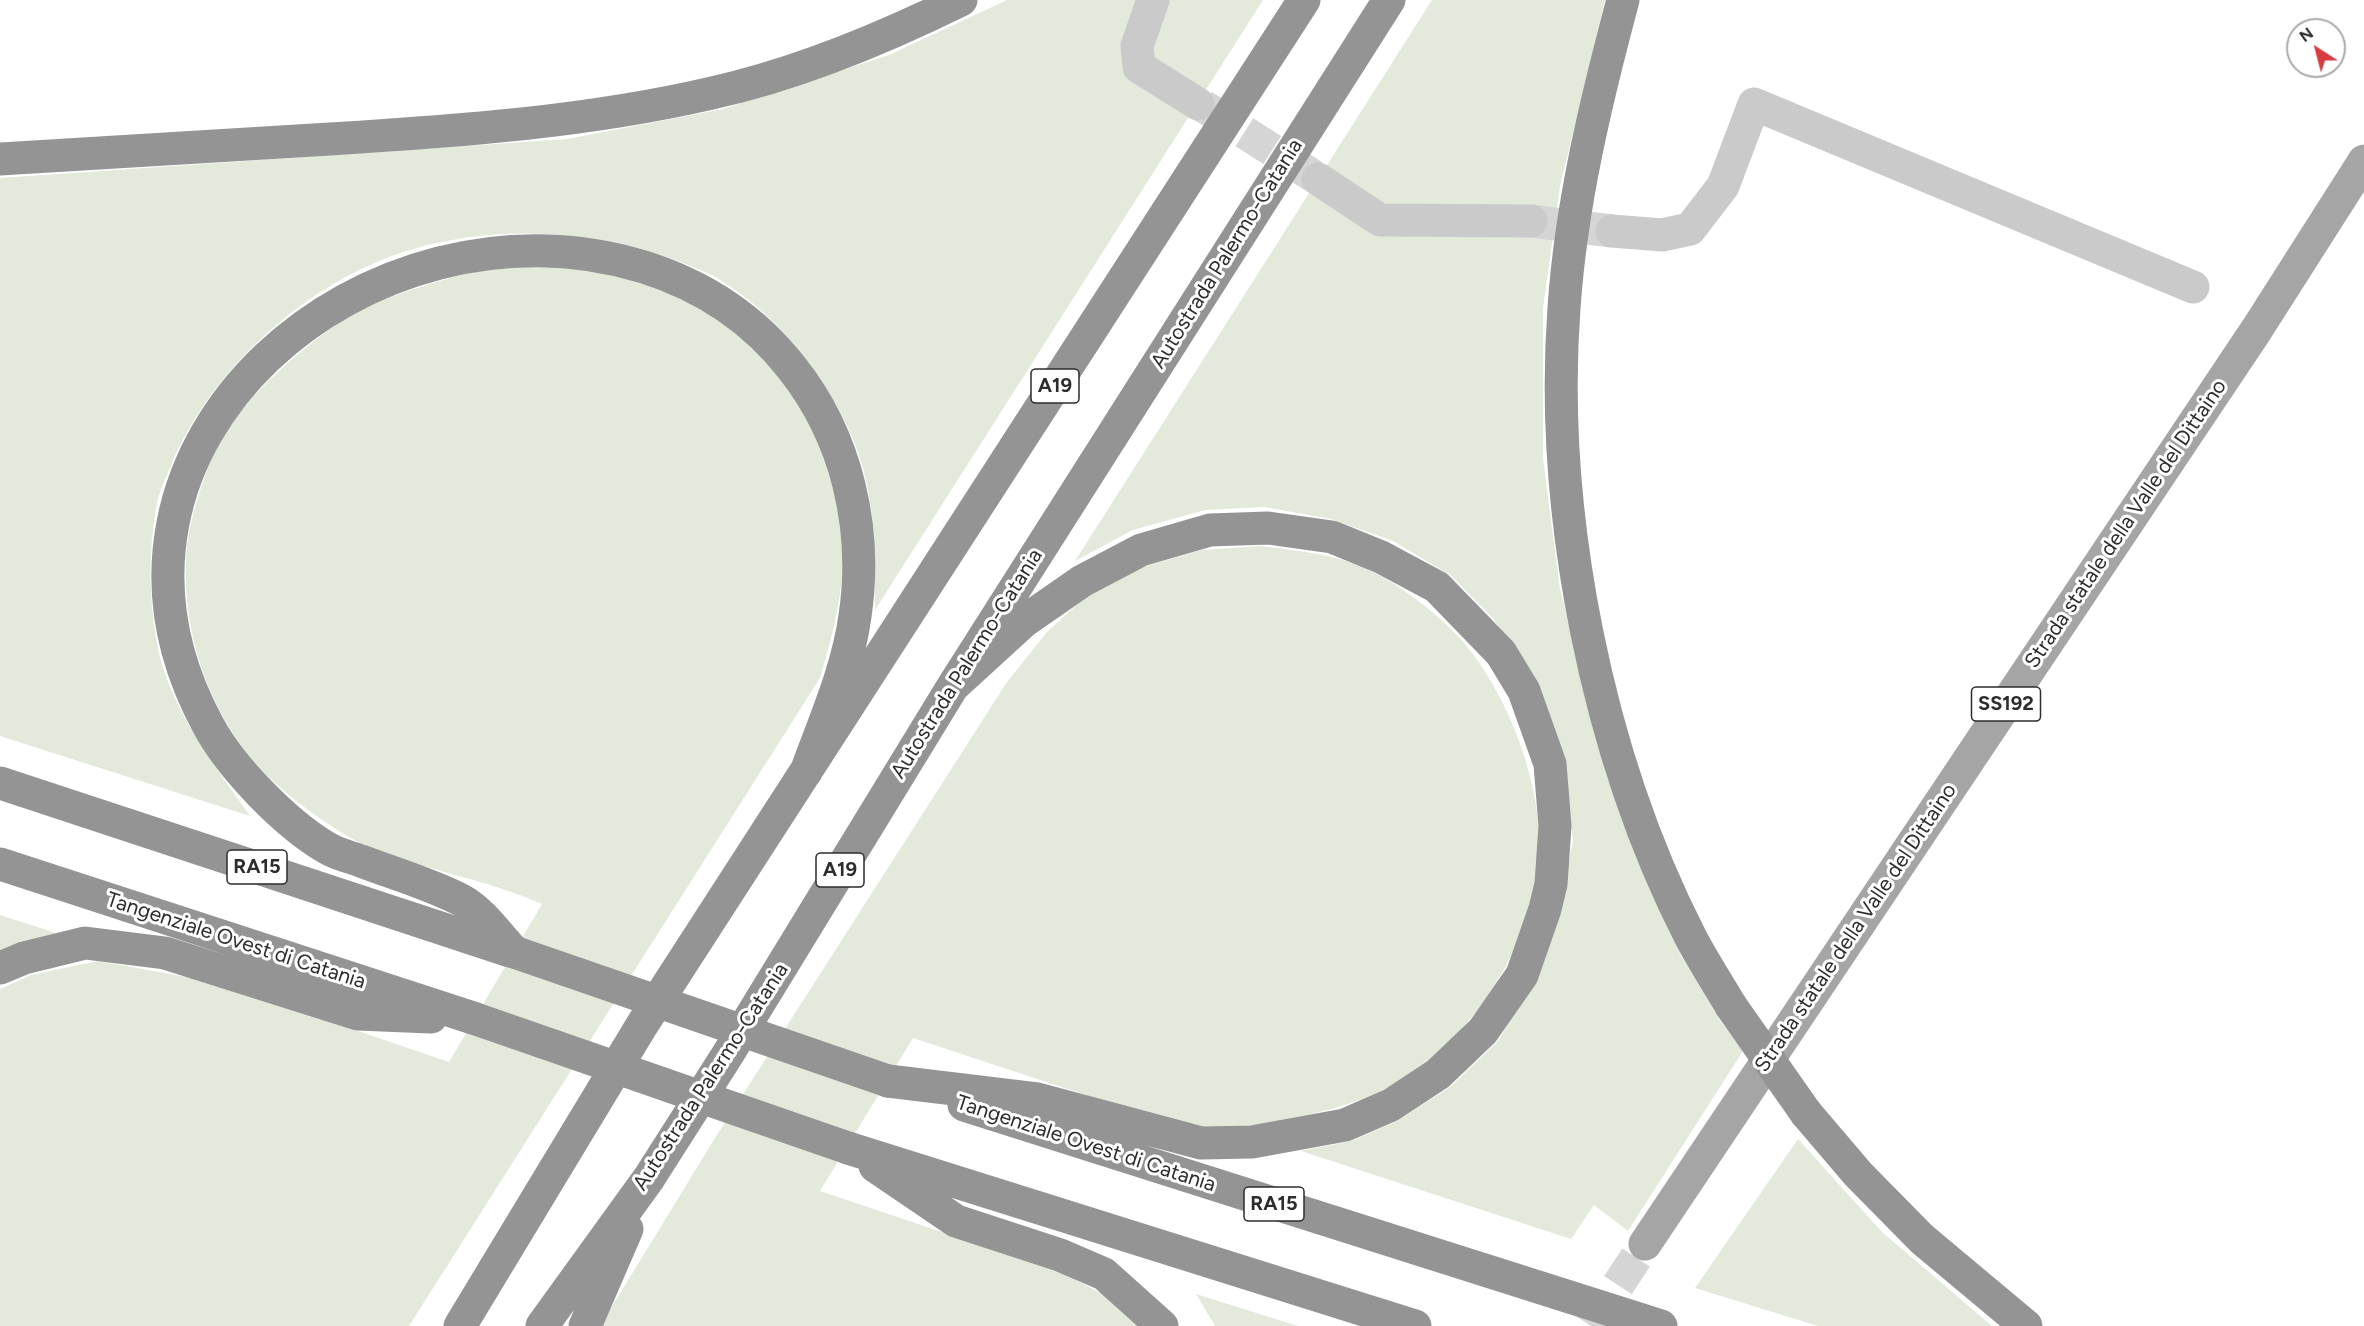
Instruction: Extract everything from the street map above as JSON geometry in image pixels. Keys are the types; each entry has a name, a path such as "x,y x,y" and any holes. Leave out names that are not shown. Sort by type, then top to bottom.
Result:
{"highway":[{"path":"0,159 423,133 523,124 635,109 714,93 813,64 961,0"},
{"name":"A19","path":"461,1325 642,1025 1304,0"},
{"name":"Autostrada Palermo-Catania","path":"542,1326 649,1178 728,1054 952,686 1389,0"},
{"path":"1623,0 1578,195 1564,308 1563,453 1572,554 1590,646 1621,763 1656,859 1691,938 1731,1006 1806,1113 1858,1174 1922,1239 2026,1326"},
{"path":"806,772 842,670 855,618 859,555 849,481 832,432 807,387 782,354 745,318 698,287 610,257 554,251 485,252 409,271 351,295 296,332 238,387 199,443 176,505 167,570 175,636 186,677 209,729 243,773 282,815 329,850 467,903 514,952 888,1081 1037,1099 1201,1143 1252,1142 1345,1125 1391,1105 1438,1074 1484,1031 1522,975 1545,909 1551,884 1555,826 1550,764 1524,691 1501,653 1437,587 1381,557 1332,537 1268,528 1210,530 1141,549 1082,581 1023,622 952,686"},
{"name":"RA15","path":"0,783 514,952"},
{"name":"Tangenziale Ovest di Catania","path":"0,864 473,1018 848,1148"},
{"path":"0,968 24,958 85,943 165,953 358,1014 473,1018"},
{"name":"Tangenziale Ovest di Catania","path":"888,1081 1661,1326"},
{"path":"848,1148 956,1221 1060,1255 1104,1274 1162,1326"},
{"path":"848,1148 976,1186 1415,1326"},
{"path":"585,1326 649,1178"}],"main road":[{"name":"Strada statale della Valle del Dittaino","path":"1645,1244 2250,339 2364,161"}],"lane":[{"path":"1153,0 1137,46 1139,67 1198,104"},
{"path":"1612,231 1662,235 1690,229 1723,186 1754,104 2193,286"},
{"path":"1318,179 1380,220 1532,221"}],"shaded area":[{"path":"1007,0 1263,0 875,610 872,512 865,474 849,429 821,379 804,356 785,334 743,296 713,275 655,253 621,244 550,234 479,236 444,241 372,264 335,283 300,306 267,334 236,364 210,397 187,432 158,498 153,525 151,596 158,649 164,672 196,737 250,816 0,736 0,178 567,139 723,109 889,55"},
{"path":"1432,0 1605,0 1560,186 1543,308 1543,459 1560,589 1602,755 1641,864 1680,954 1719,1019 1743,1051 1628,1231 1594,1205 1571,1239 1301,1151 1352,1141 1399,1120 1450,1087 1498,1041 1530,989 1556,925 1573,840 1561,753 1537,682 1492,617 1450,575 1393,541 1331,519 1264,507 1205,510 1133,530 1075,561"},
{"path":"546,266 623,275 672,294 719,321 740,337 778,374 794,395 809,422 824,460 837,504 843,539 842,578 838,607 820,678 409,1326 0,1326 0,989 31,975 98,961 214,982 449,1062 542,904 521,895 409,862 366,846 308,810 266,775 239,742 224,719 201,668 188,613 186,558 192,518 200,489 215,451 239,414 273,376 292,359 360,310 414,289 469,273"},
{"path":"1260,546 1319,554 1347,561 1398,586 1434,613 1463,642 1495,688 1508,715 1529,772 1539,829 1539,856 1528,914 1518,942 1488,995 1470,1019 1429,1061 1403,1080 1373,1095 1342,1106 1285,1120 1219,1129 1190,1126 1160,1119 913,1038 820,1191 1058,1271 1116,1301 1143,1326 600,1326 715,1138 1007,682 1047,632 1090,593 1140,568 1202,550"},
{"path":"0,915 56,933 0,952"},
{"path":"1798,1139 1882,1232 1992,1326 1818,1326 1695,1288"},
{"path":"1196,1294 1298,1326 1215,1326"}],"tunnel":[{"path":"1203,106 1318,179"},
{"path":"1531,221 1612,231"},
{"path":"1591,1326 1645,1244"}]}
